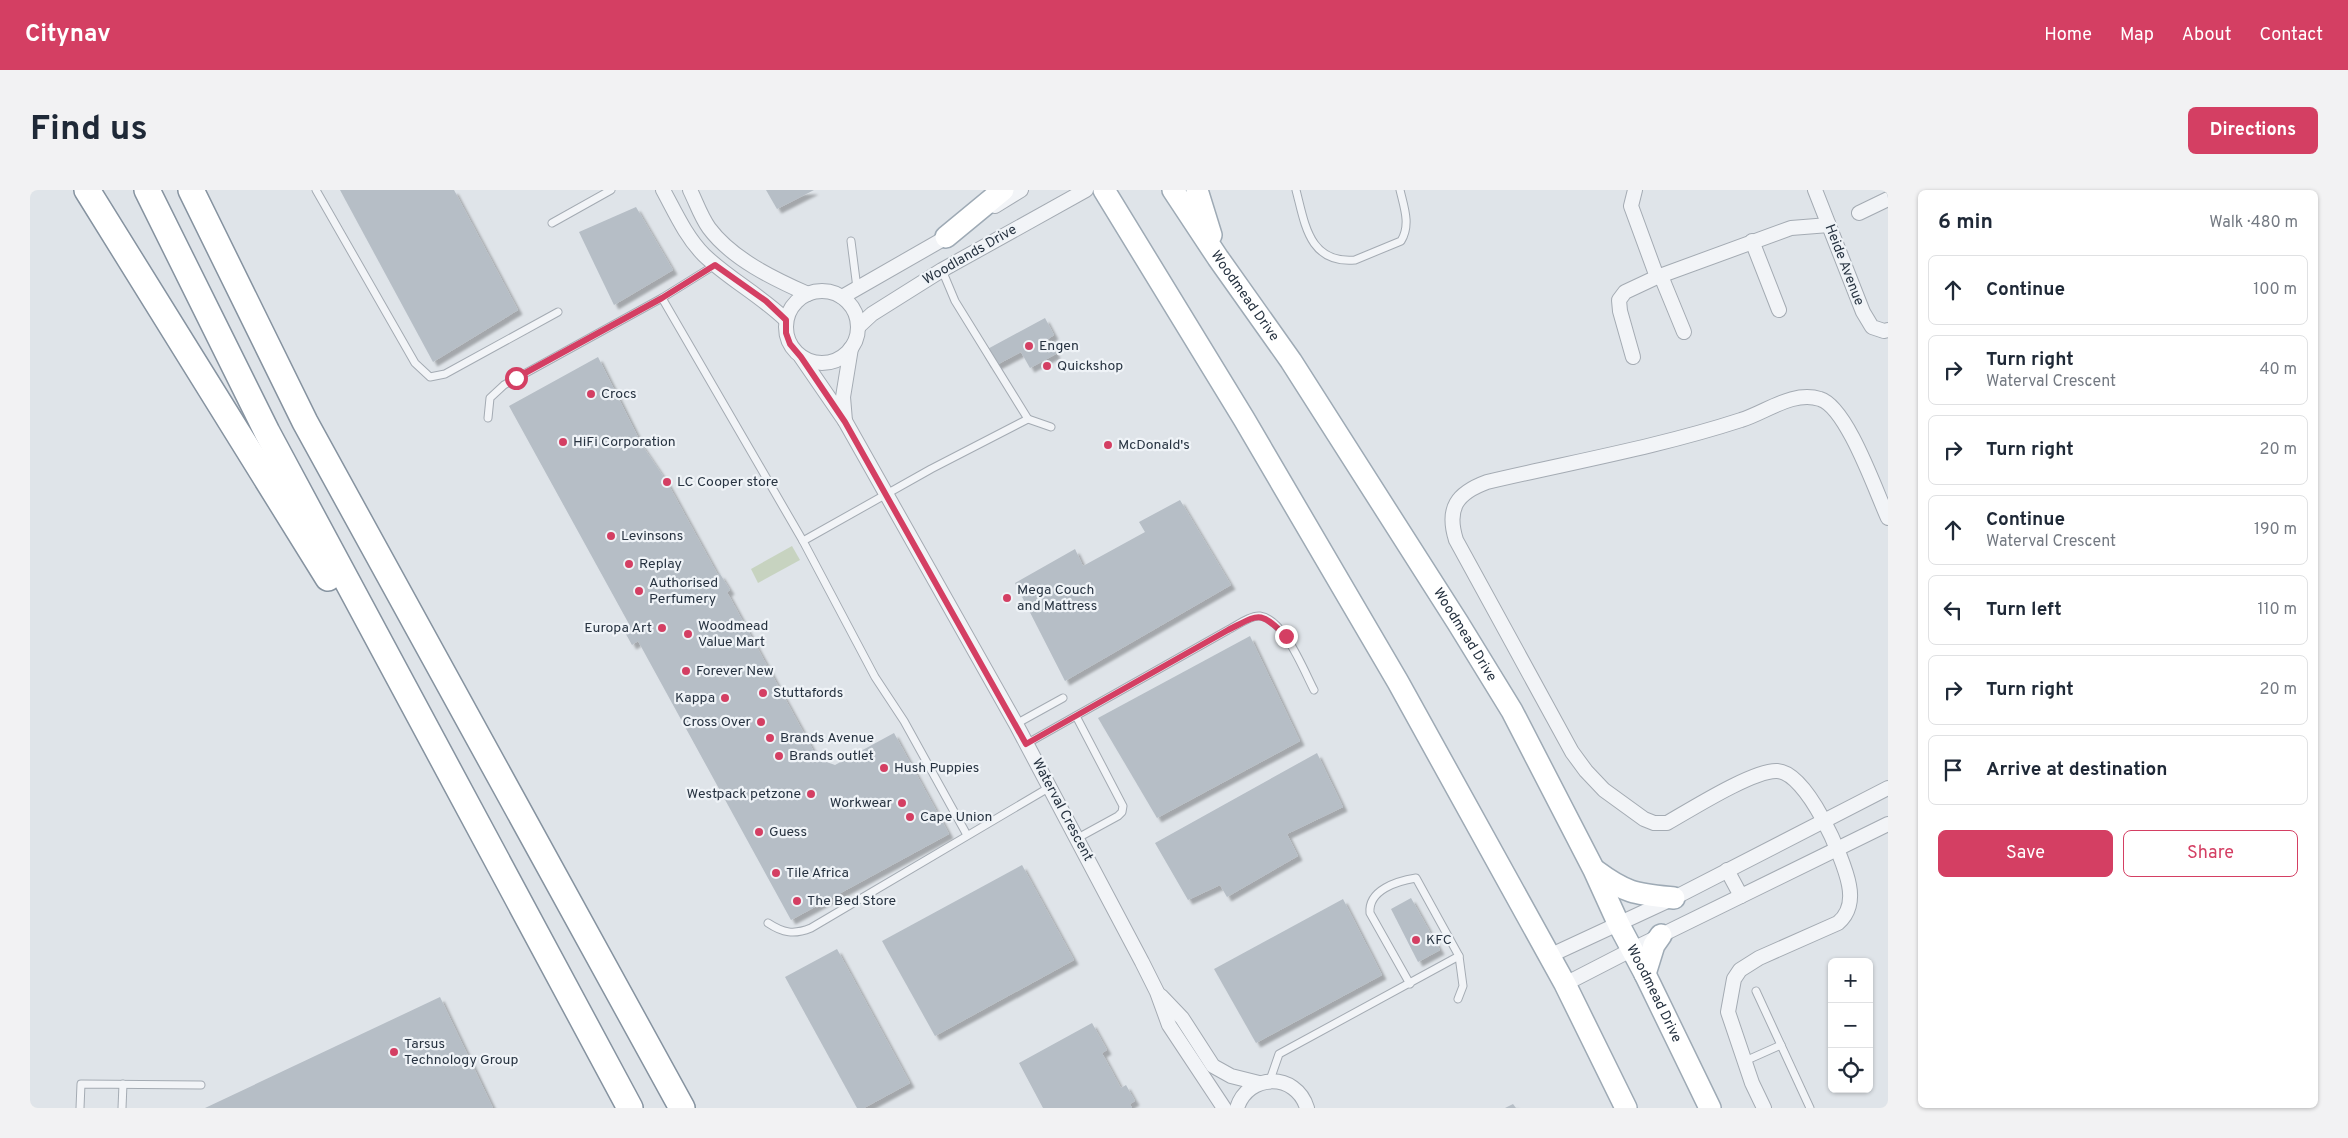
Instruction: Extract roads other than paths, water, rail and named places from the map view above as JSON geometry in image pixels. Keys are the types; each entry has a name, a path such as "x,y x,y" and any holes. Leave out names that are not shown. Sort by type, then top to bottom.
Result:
{"highway":[{"path":"87,190 328,578 427,728"},
{"path":"147,190 267,432 630,1108"},
{"path":"191,190 305,422 682,1108"}],"main road":[{"path":"946,237 1004,190"},
{"path":"1104,190 1244,419 1398,682 1565,984 1626,1108"},
{"name":"Woodmead Drive","path":"1173,190 1218,258 1291,361 1512,711 1594,870 1619,925 1633,949 1710,1108"},
{"path":"1197,190 1218,258"},
{"path":"1594,870 1618,888 1629,892 1674,898"},
{"path":"1645,974 1654,945 1661,935"}],"street":[{"path":"663,190 690,238 715,265 766,301 786,320"},
{"path":"690,190 708,227 720,240 762,271 808,294"},
{"name":"Woodlands Drive","path":"842,297 946,237 1021,190"},
{"name":"Woodlands Drive","path":"858,327 872,314 942,270 1086,190"},
{"path":"1635,190 1631,206 1659,277 1684,332"},
{"name":"Heide Avenue","path":"1815,190 1863,312 1872,327 1886,330"},
{"path":"1859,213 1888,199"},
{"path":"1633,357 1620,311 1619,300 1625,292 1752,241 1791,228 1829,225"},
{"path":"1752,241 1779,310"},
{"path":"832,292 842,297 850,305 858,327 856,338 851,348 843,357 832,362 820,363 801,357 790,344 786,333 786,320 794,304 808,294 832,292"},
{"name":"Waterval Crescent","path":"845,422 844,397 851,348"},
{"name":"Waterval Crescent","path":"801,357 845,422 884,494 1016,724 1157,992 1169,1025 1224,1108"},
{"path":"1764,1108 1728,1012 1734,979 1740,970 1759,958 1838,924 1843,919 1849,907 1849,885 1836,848 1823,820 1796,779 1778,770 1758,774 1660,824 1644,819 1604,790 1572,752 1456,540 1451,525 1452,513 1459,498 1471,488 1487,482 1649,448 1743,420 1786,401 1803,398 1820,399 1828,404 1847,426 1888,518"},
{"path":"1549,956 1674,898 1888,788"},
{"path":"1565,984 1836,848 1888,824"},
{"path":"1727,870 1741,896"},
{"name":"Waterval Crescent","path":"1157,992 1182,1018 1214,1066 1230,1076 1291,1085 1299,1092 1307,1108"},
{"path":"1237,1108 1242,1096 1264,1081"}],"lane":[{"path":"316,190 415,363 430,377 445,374 558,312"},
{"path":"552,223 611,190"},
{"path":"1296,190 1308,236 1314,244 1332,257 1355,260 1401,241 1406,230 1407,220 1400,190"},
{"path":"851,241 857,288"},
{"path":"488,418 490,398 504,385 662,298 715,265"},
{"path":"942,270 955,301 1028,419 1051,426"},
{"path":"662,298 803,541 875,677 904,721 967,835"},
{"path":"803,541 884,494 1028,419"},
{"path":"1026,744 1228,630 1260,616 1269,620 1286,636 1314,690"},
{"path":"1016,724 1063,698"},
{"path":"1076,716 1123,806 1122,812 1118,816 1076,839"},
{"path":"768,923 784,932 792,933 811,928 1050,788"},
{"path":"1410,984 1369,908 1374,897 1391,884 1416,878 1459,956 1463,986 1458,999"},
{"path":"1264,1081 1279,1054 1459,956"},
{"path":"1756,992 1810,1108"},
{"path":"1745,1061 1781,1045"},
{"path":"80,1108 81,1084 201,1085"},
{"path":"122,1108 123,1084"}],"place":[{"name":"Engen","path":"1029,346"},
{"name":"Quickshop","path":"1047,366"},
{"name":"Crocs","path":"591,394"},
{"name":"HiFi Corporation","path":"563,442"},
{"name":"McDonald's","path":"1108,445"},
{"name":"LC Cooper store","path":"667,482"},
{"name":"Levinsons","path":"611,536"},
{"name":"Replay","path":"629,564"},
{"name":"Authorised Perfumery","path":"639,591"},
{"name":"Mega Couch and Mattress","path":"1007,598"},
{"name":"Europa Art","path":"662,628"},
{"name":"Woodmead Value Mart","path":"688,634"},
{"name":"Forever New","path":"686,671"},
{"name":"Stuttafords","path":"763,693"},
{"name":"Kappa","path":"725,698"},
{"name":"Cross Over","path":"761,722"},
{"name":"Brands Avenue","path":"770,738"},
{"name":"Brands outlet","path":"779,756"},
{"name":"Hush Puppies","path":"884,768"},
{"name":"Westpack petzone","path":"811,794"},
{"name":"Workwear","path":"902,803"},
{"name":"Cape Union","path":"910,817"},
{"name":"Guess","path":"759,832"},
{"name":"Tile Africa","path":"776,873"},
{"name":"The Bed Store","path":"797,901"},
{"name":"KFC","path":"1416,940"},
{"name":"Tarsus Technology Group","path":"394,1052"}]}
